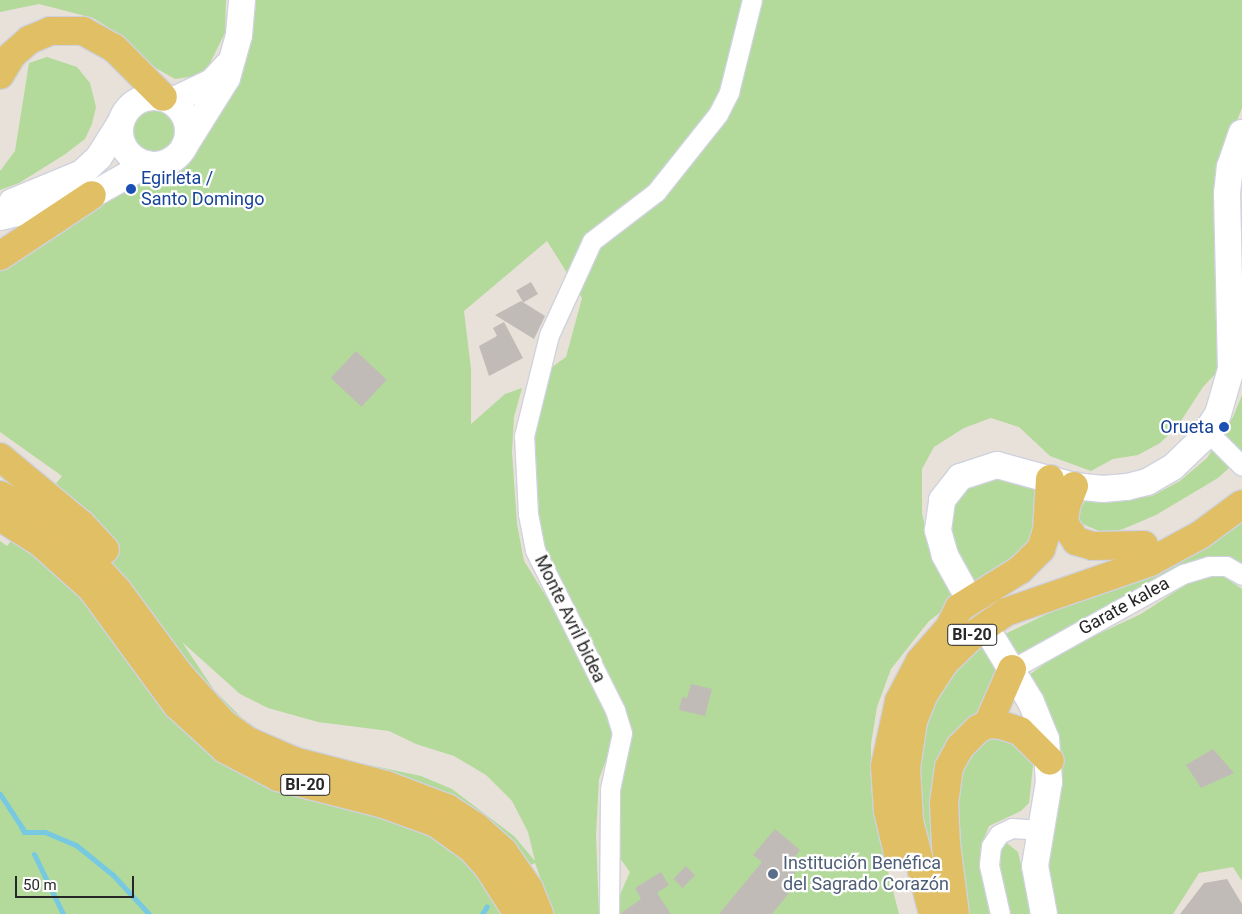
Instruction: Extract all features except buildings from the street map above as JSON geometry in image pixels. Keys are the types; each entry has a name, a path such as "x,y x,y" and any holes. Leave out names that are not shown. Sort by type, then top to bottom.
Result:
{"main road":[{"path":"0,75 12,55 29,40 50,31 83,31 114,48 168,99"},
{"path":"0,256 92,195"},
{"path":"0,457 48,495 101,544 138,597 141,621"},
{"name":"BI-20","path":"916,914 888,811 888,742 907,684 920,661 949,628 990,603 1144,545 1204,514 1242,483"},
{"path":"1058,486 1066,506 1064,523 1076,540 1092,546 1144,545"},
{"path":"949,628 959,608 1020,570 1041,550 1058,486"},
{"name":"BI-20","path":"0,496 45,520 74,542 141,621 179,674 223,723 246,740 294,762 386,785 447,808 475,826 503,851 529,889 539,914"},
{"name":"BI-20","path":"933,914 909,821 906,768 913,721 924,694 945,662 973,635 1006,612 1150,562 1200,535 1242,504"},
{"name":"BI-20","path":"0,517 40,543 92,590 178,705 225,749 278,777 392,807 442,827 472,849 488,867 518,914"},
{"path":"0,541 58,571 114,618"},
{"path":"955,914 944,803 949,767 960,747 988,724 1012,669"},
{"path":"988,724 1020,731 1050,761"}],"street":[{"path":"0,217 44,209 92,195 147,164 172,160 184,147 219,94 233,58 239,35 242,0"},
{"name":"Monte Avril bidea","path":"609,914 610,789 622,733 614,710 535,550 528,514 524,436 549,335 592,241 656,192 718,114 729,92 752,0"},
{"path":"0,206 82,173 99,156 120,124 123,115 136,101 145,97 168,99 212,82 233,58"},
{"path":"168,99 188,121 184,147"},
{"path":"120,124 125,149 147,164"},
{"path":"963,588 945,554 938,530 940,508 950,488 960,477 974,470 997,465 1058,486 1103,489 1147,482 1173,467 1211,434 1231,369 1227,194 1230,167 1242,133"},
{"path":"1211,434 1242,466"},
{"name":"Garate kalea","path":"1012,669 1183,574 1209,566 1226,566 1242,575"},
{"path":"994,641 1039,718 1050,761 1049,782 1039,830 1035,881 1044,914"},
{"path":"1000,914 989,865 991,846 999,834 1012,828 1039,830"}],"green space":[{"path":"0,0 226,0 225,33 204,75 175,79 147,63 124,37 93,18 39,4 0,12"},
{"path":"247,0 748,0 724,87 689,144 569,276 547,241 464,311 471,369 471,424 505,394 522,388 514,417 512,452 517,524 524,561 585,659 615,736 599,779 596,835 599,914 553,914 535,863 484,888 500,914 0,914 0,541 7,546 62,476 0,432 0,265 144,174 174,166 187,155","holes":["182,642 240,694 268,708 318,722 389,731 416,744 454,756 486,775 512,801 528,832 535,861 514,836 452,789 421,776 322,755 265,734 242,718 214,690"]},
{"path":"761,0 1242,0 1242,108 1226,148 1219,370 1203,387 1177,427 1160,443 1138,455 1113,459 1091,471 1050,456 1019,427 991,418 964,428 934,447 922,469 922,513 926,530 958,599 929,621 891,669 877,707 871,744 871,785 877,828 899,914 616,914 614,908 630,872 616,853 617,785 630,738 546,557 538,528 529,454 545,372 566,357 582,298 576,288 596,245 684,169"},
{"path":"47,57 77,67 90,83 96,107 92,124 85,139 64,155 19,183 0,190 0,171 15,151 29,63"},
{"path":"158,110 166,113 172,119 175,131 172,143 166,149 150,152 142,149 136,143 133,127 136,119 142,113"},
{"path":"1242,395 1242,456 1218,478 1156,515 1123,529 1104,533 1075,521 1077,509 1086,501 1106,503 1152,496 1180,481 1207,458 1233,417"},
{"path":"992,475 1023,481 1035,491 1040,503 1040,518 1028,548 977,585 958,551 949,525 951,502 962,488"},
{"path":"1242,521 1242,569 1228,561 1018,657 1005,634"},
{"path":"1220,574 1242,589 1242,881 1233,867 1199,873 1173,914 1051,914 1041,880 1061,776 1061,752 1051,723 1029,675 1062,651 1141,614 1190,582 1206,575"},
{"path":"985,643 997,666 996,685 988,707 954,735 947,911 928,855 916,799 923,712 956,662"},
{"path":"1004,730 1031,753 1033,766 1029,803 1021,811 989,826 983,841 980,865 991,914 968,914 950,796 976,740"},
{"path":"1003,840 1018,852 1032,914 1008,914 997,866 999,845"}],"waterway":[{"path":"0,794 23,829"},
{"path":"21,827 24,832 45,832 75,845"},
{"path":"76,845 113,875 149,914"},
{"path":"34,854 63,914"},
{"path":"482,914 487,906"}],"place":[{"name":"Egirleta / Santo Domingo","path":"131,189"},
{"name":"Orueta","path":"1224,427"},
{"name":"Institución Benéfica del Sagrado Corazón","path":"773,874"}]}
